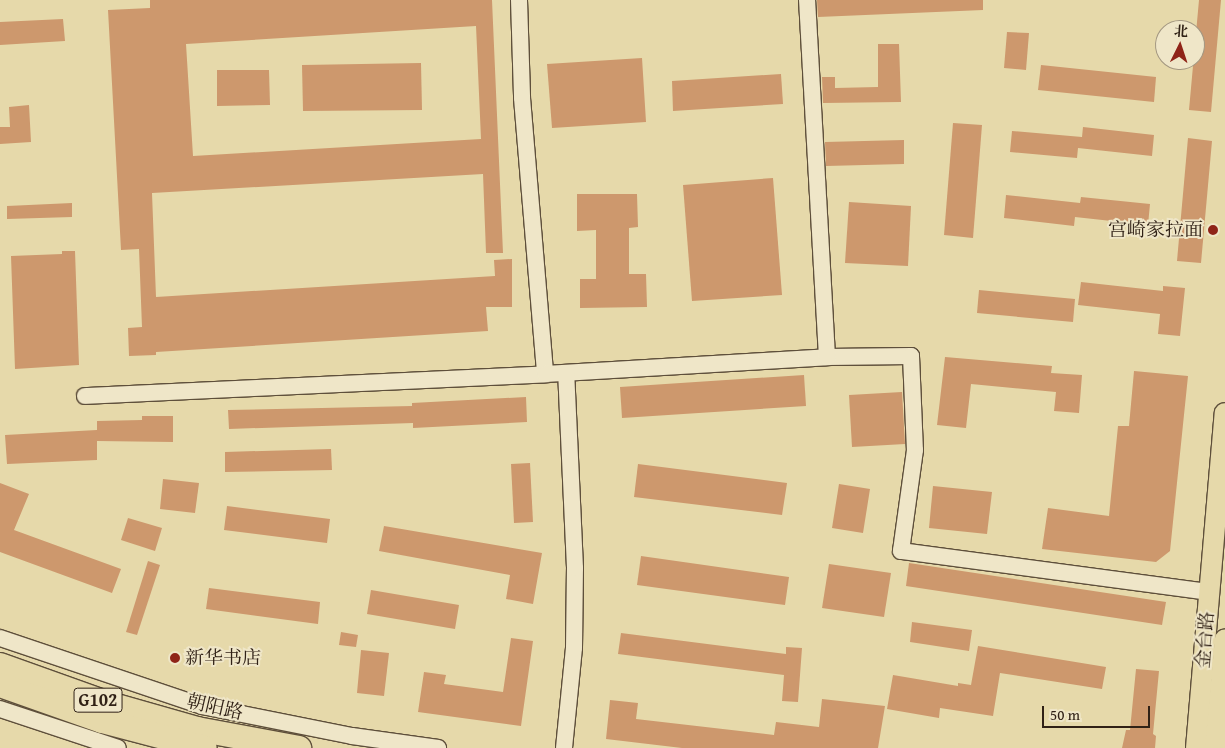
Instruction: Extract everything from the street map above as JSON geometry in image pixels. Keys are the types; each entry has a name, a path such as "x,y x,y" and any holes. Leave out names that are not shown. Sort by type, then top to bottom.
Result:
{"highway":[{"name":"朝阳路","path":"0,665 198,735"},
{"name":"朝阳路","path":"0,685 102,721 298,748"}],"main road":[{"name":"金台路","path":"1196,748 1225,413"},
{"name":"金台路","path":"1215,748 1225,639"}],"street":[{"path":"519,0 522,98 545,374"},
{"path":"806,0 827,357"},
{"path":"86,396 566,373 827,357 911,356 915,450 901,551 1209,592"},
{"path":"564,748 574,648 575,568 566,373"},
{"name":"朝阳路","path":"0,638 198,735 352,736 438,748"},
{"path":"0,709 116,748"}],"building":[{"path":"150,0 492,0 503,253 486,253 483,174 152,193 156,297 495,276 494,260 512,259 512,307 486,307 488,331 156,352 156,355 129,356 128,328 142,327 139,249 121,250 108,10 150,8","holes":["476,26 481,139 193,156 186,44"]},
{"path":"817,0 983,0 983,10 818,17"},
{"path":"1199,0 1221,0 1211,112 1189,110 1193,70 1205,70 1205,20 1197,20"},
{"path":"63,19 65,41 0,45 0,22"},
{"path":"1007,32 1029,33 1026,70 1004,68"},
{"path":"878,44 899,44 901,102 823,103 822,77 835,77 835,88 878,87"},
{"path":"642,58 646,122 552,128 547,64"},
{"path":"421,63 422,110 303,111 302,65"},
{"path":"1041,65 1156,77 1154,102 1038,90"},
{"path":"217,70 269,70 270,105 217,106"},
{"path":"781,74 783,104 673,111 672,81"},
{"path":"29,105 31,142 0,144 0,127 10,127 9,107"},
{"path":"953,123 982,125 973,238 944,235"},
{"path":"1083,127 1154,135 1152,156 1078,148 1077,158 1010,152 1012,131 1082,137"},
{"path":"1188,138 1212,141 1201,263 1177,261"},
{"path":"904,140 904,164 826,166 825,142"},
{"path":"773,178 782,295 692,301 683,185"},
{"path":"577,194 637,194 638,227 629,228 629,274 646,274 647,307 580,308 580,279 596,279 596,230 577,231"},
{"path":"1006,195 1080,203 1081,197 1150,204 1148,225 1075,217 1074,226 1004,218"},
{"path":"849,202 911,206 908,266 845,263"},
{"path":"72,203 72,217 7,219 7,206"},
{"path":"62,251 75,251 79,365 15,369 11,256 62,254"},
{"path":"1081,282 1163,291 1163,286 1185,288 1180,336 1158,334 1160,314 1078,305"},
{"path":"979,290 1075,299 1073,322 977,313"},
{"path":"945,357 1052,366 1051,373 1082,375 1079,413 1054,411 1056,392 971,384 966,428 937,425"},
{"path":"1134,371 1188,376 1170,551 1156,562 1042,549 1048,508 1109,516 1118,426 1129,426"},
{"path":"804,375 806,406 622,418 620,387"},
{"path":"902,392 905,444 852,447 849,395"},
{"path":"526,397 527,422 413,428 413,423 229,429 228,410 412,406 412,403"},
{"path":"142,416 173,416 173,442 97,441 97,460 7,464 5,435 97,430 97,421 142,420"},
{"path":"331,449 332,470 225,472 225,452"},
{"path":"530,463 533,522 514,523 511,464"},
{"path":"638,464 787,483 782,515 634,497"},
{"path":"163,479 199,483 195,513 160,509"},
{"path":"0,483 29,494 14,530 121,569 112,593 0,552"},
{"path":"839,484 870,489 863,533 832,528"},
{"path":"933,486 992,492 987,534 929,528"},
{"path":"227,506 330,519 327,543 224,530"},
{"path":"128,518 162,528 155,551 121,540"},
{"path":"384,526 542,553 533,604 506,599 510,575 379,551"},
{"path":"641,556 789,577 785,605 637,585"},
{"path":"148,561 160,565 137,635 126,632"},
{"path":"909,563 1166,602 1162,625 906,586"},
{"path":"829,564 891,573 884,617 822,608"},
{"path":"209,588 320,602 318,624 206,609"},
{"path":"371,590 459,605 455,629 367,614"},
{"path":"912,622 972,630 969,651 910,642"},
{"path":"341,632 358,635 356,647 339,645"},
{"path":"621,633 786,654 786,647 802,648 798,702 782,701 784,675 618,654"},
{"path":"511,638 533,641 521,726 418,712 424,672 446,675 444,684 503,692"},
{"path":"978,646 1106,667 1102,689 1000,673 993,716 940,708 939,718 887,709 893,675 958,686 958,683 971,685"},
{"path":"361,650 389,653 384,696 357,693"},
{"path":"1136,669 1159,671 1153,734 1156,736 1155,748 1122,748 1126,730 1130,730"},
{"path":"822,699 885,706 878,748 682,748 606,739 610,700 638,703 636,719 774,735 776,722 819,727"}],"place":[{"name":"宫崎家拉面","path":"1213,230"},
{"name":"新华书店","path":"175,658"}]}
